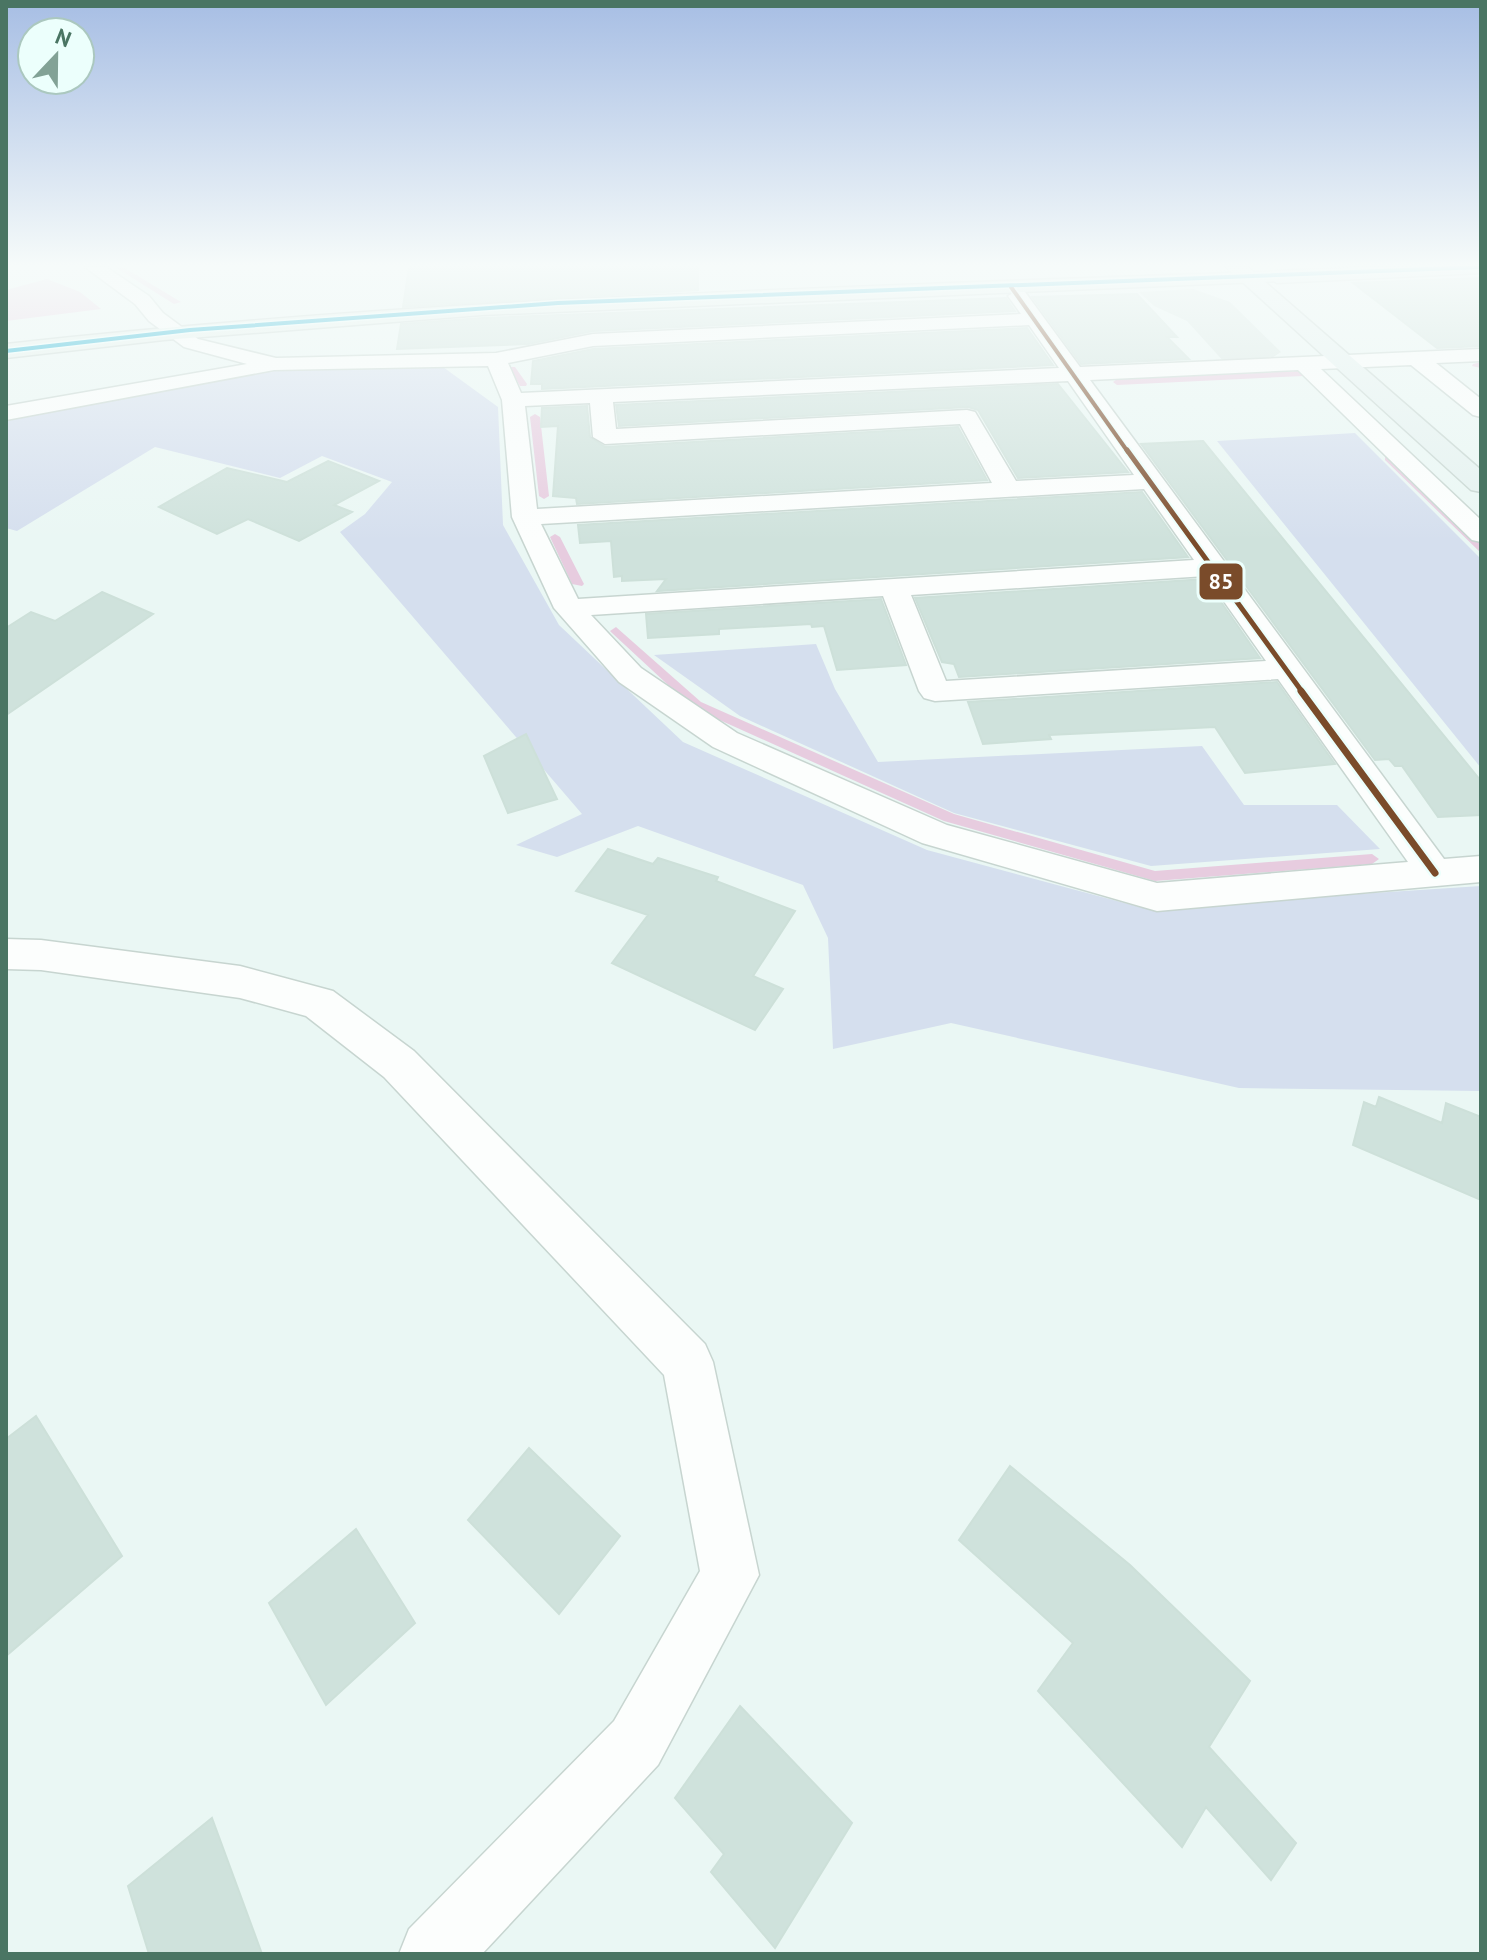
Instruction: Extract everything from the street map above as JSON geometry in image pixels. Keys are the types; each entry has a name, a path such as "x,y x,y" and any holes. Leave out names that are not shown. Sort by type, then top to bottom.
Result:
{"main road":[{"path":"1357,358 1481,484"},
{"path":"1376,358 1404,379"}],"street":[{"path":"254,358 276,364"},
{"path":"1064,358 1210,567 1435,873"},
{"path":"513,400 1076,375 1303,363 1323,358"},
{"path":"1382,360 1408,358"},
{"path":"1417,358 1481,410"},
{"path":"6,413 276,364 496,359 513,400 525,517 568,608 630,675 725,740 935,834 1157,897 1481,869"},
{"path":"1303,363 1481,534"},
{"path":"601,398 605,437 967,417 1009,490"},
{"path":"525,517 1151,481"},
{"path":"568,608 1210,567"},
{"path":"893,586 935,691 1287,669"},
{"path":"6,954 56,957 240,982 319,1003 399,1064 687,1362 730,1575 636,1743 434,1954"}],"shaded area":[{"path":"1221,358 1271,358 1266,362 1225,363"},
{"path":"284,367 443,367 498,407 503,525 559,625 683,742 927,850 1143,908 1481,886 1481,1091 1239,1088 951,1023 833,1049 828,938 803,885 638,826 557,857 516,845 582,814 340,532 365,514 392,482 322,456 280,478 155,447 17,531 6,528 6,418"},
{"path":"1355,433 1481,559 1481,768 1217,441"},
{"path":"816,644 835,689 878,762 1202,746 1244,805 1337,805 1380,849 1151,866 954,813 740,716 654,655"}],"building":[{"path":"546,358 1048,358 1053,365 542,389 542,384 531,384 533,361"},
{"path":"1077,358 1189,359 1081,364"},
{"path":"1058,384 1128,472 1018,478 978,410 968,407 619,426 616,405"},
{"path":"587,406 590,437 605,447 958,427 987,480 577,504 576,498 553,496 558,426 541,427 542,408"},
{"path":"1203,441 1481,781 1481,815 1438,817 1402,766 1395,766 1389,759 1375,760 1141,444"},
{"path":"328,461 379,481 334,505 352,512 299,541 248,519 217,534 159,507 227,468 287,482"},
{"path":"1142,492 1188,557 657,591 666,579 622,581 622,576 614,577 611,541 580,543 578,525"},
{"path":"1205,579 1260,658 959,677 954,664 942,662 915,598"},
{"path":"102,592 153,614 6,715 6,628 31,612 55,621"},
{"path":"881,599 906,665 837,670 824,626 812,627 811,624 719,629 719,634 648,638 646,614"},
{"path":"1277,682 1335,764 1245,773 1215,727 1049,735 1051,739 983,744 968,702"},
{"path":"526,734 557,799 508,813 484,756"},
{"path":"608,849 653,864 658,858 718,877 716,881 795,911 753,976 783,989 755,1030 612,963 648,915 576,891"},
{"path":"1379,1097 1442,1123 1446,1103 1481,1117 1481,1200 1353,1145 1364,1102 1376,1107"},
{"path":"36,1416 122,1556 6,1656 6,1439"},
{"path":"529,1448 620,1536 559,1614 468,1520"},
{"path":"1010,1466 1130,1565 1250,1681 1209,1747 1296,1843 1271,1880 1206,1807 1182,1847 1038,1691 1073,1643 959,1540"},
{"path":"356,1529 415,1623 326,1705 269,1603"},
{"path":"740,1706 852,1823 775,1948 711,1872 724,1854 675,1798"},
{"path":"212,1818 262,1954 149,1954 128,1886"}],"waterway":[{"path":"1476,366 1481,365"},
{"path":"512,369 523,384"},
{"path":"1117,382 1300,374"},
{"path":"535,417 544,496"},
{"path":"1388,458 1481,550"},
{"path":"555,537 578,584"},
{"path":"616,631 697,705 949,818 1155,876 1372,859"}],"transit line":[{"name":"85","path":"1062,358 1210,567 1435,873"}]}
